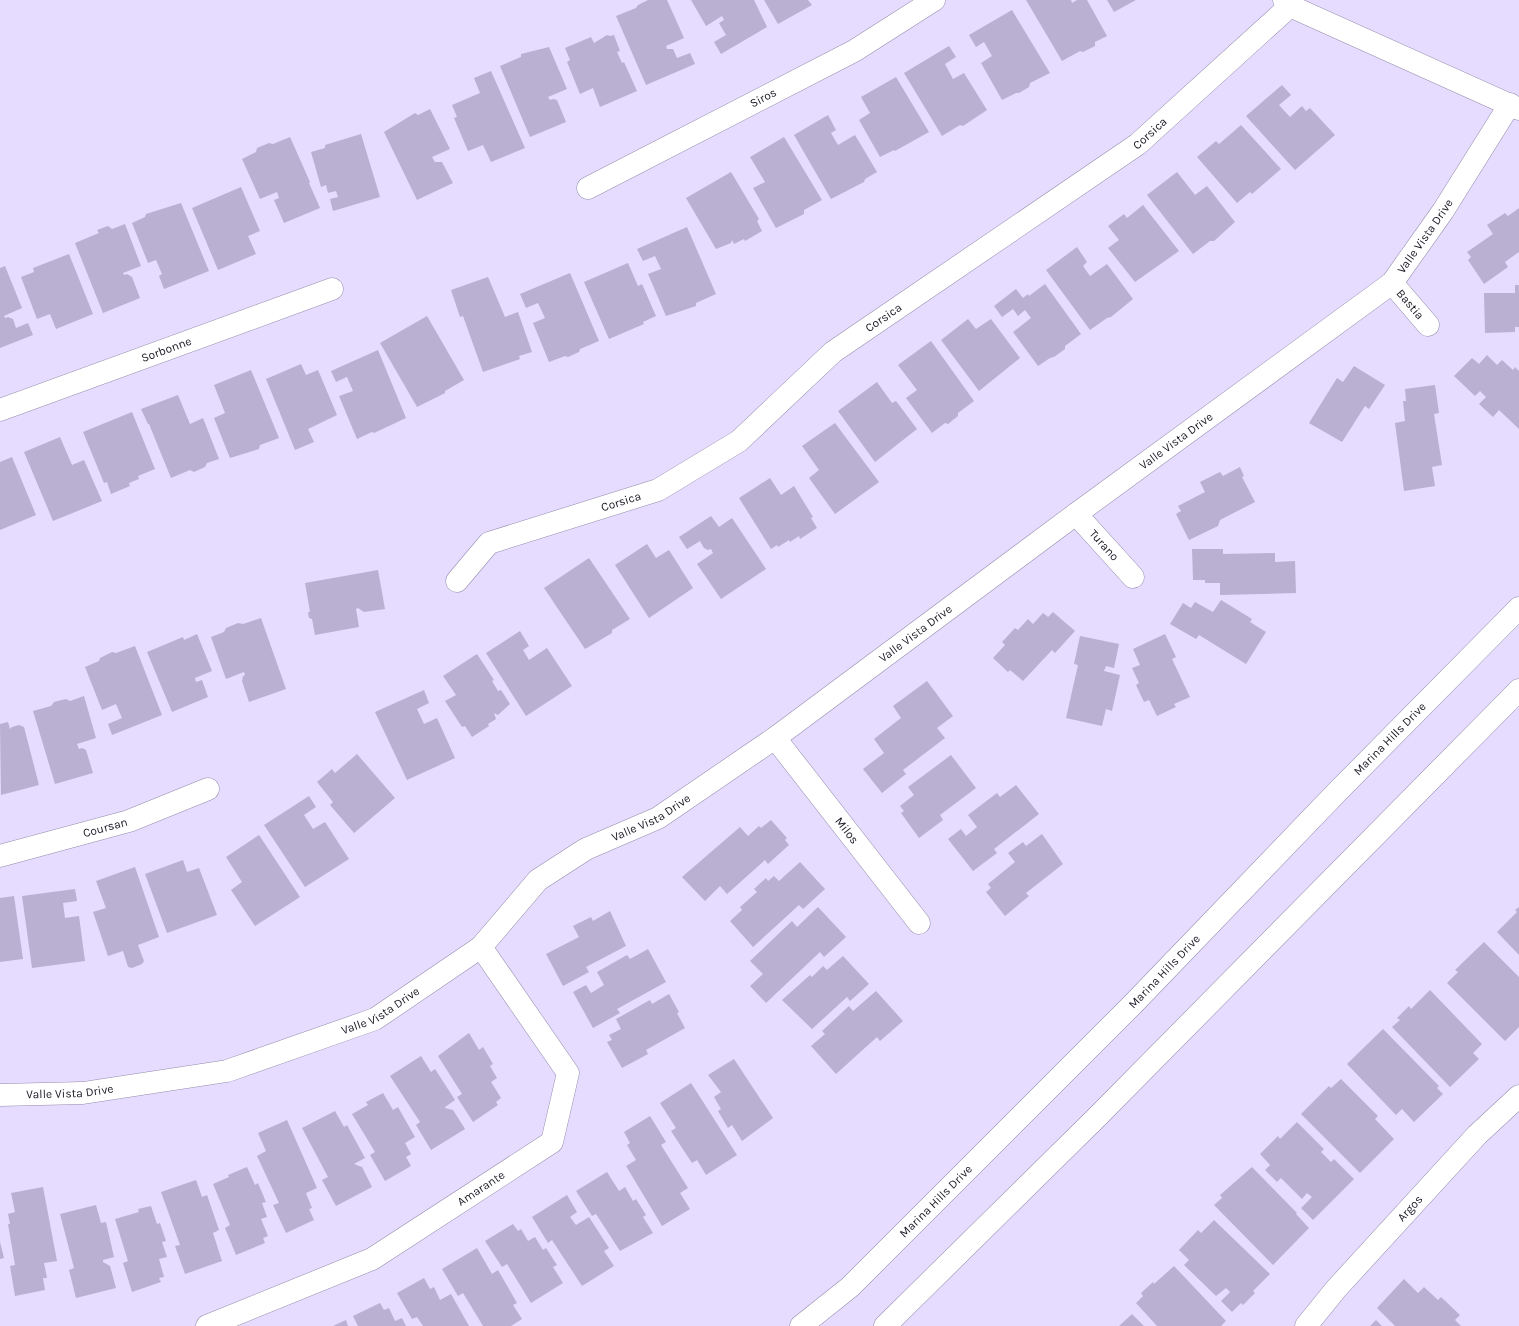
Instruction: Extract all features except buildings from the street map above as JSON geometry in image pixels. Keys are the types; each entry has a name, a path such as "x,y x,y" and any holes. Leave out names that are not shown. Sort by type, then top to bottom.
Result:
{"street":[{"name":"Siros","path":"588,188 854,51 934,0"},
{"name":"Valle Vista Drive","path":"0,1095 83,1093 228,1071 375,1019 481,948 538,880 586,849 658,818 775,738 1076,514 1392,283 1514,106 1287,3"},
{"name":"Corsica","path":"457,581 489,543 658,490 739,441 833,352 1138,144 1287,3"},
{"name":"Bastia","path":"1392,283 1428,325"},
{"name":"Sorbonne","path":"0,410 332,289"},
{"name":"Turano","path":"1076,514 1133,577"},
{"name":"Marina Hills Drive","path":"801,1326 850,1287 1123,1014 1339,790 1519,608"},
{"path":"885,1326 1097,1117 1519,690"},
{"name":"Milos","path":"775,738 919,923"},
{"name":"Coursan","path":"0,856 129,822 208,789"},
{"name":"Amarante","path":"208,1326 372,1259 552,1142 568,1073 481,948"},
{"name":"Argos","path":"1306,1326 1336,1289 1467,1146 1519,1096"}]}
